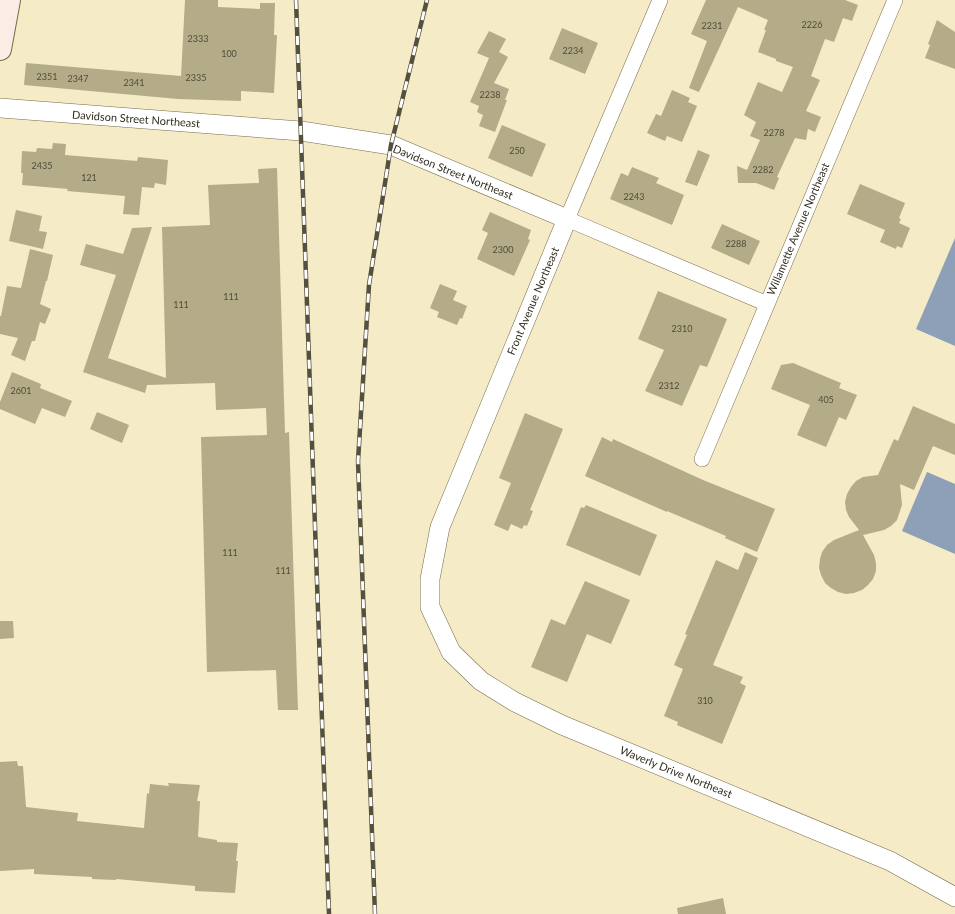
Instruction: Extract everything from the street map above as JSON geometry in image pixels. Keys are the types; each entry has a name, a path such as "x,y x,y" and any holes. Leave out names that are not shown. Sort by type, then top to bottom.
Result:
{"main road":[{"path":"0,48 9,0"}],"street":[{"name":"Front Avenue Northeast","path":"430,607 430,579 440,527 567,219 660,0"},
{"name":"Willamette Avenue Northeast","path":"702,459 895,0"},
{"name":"Davidson Street Northeast","path":"0,108 301,131 391,145 767,304"},
{"name":"Waverly Drive Northeast","path":"430,607 451,652 481,681 515,702 569,728 890,861 955,897"}],"water":[{"path":"955,238 955,346 916,329"},
{"path":"927,472 955,484 955,554 902,531"}],"building":[{"path":"185,0 218,0 218,7 260,9 260,3 275,3 274,35 277,35 274,93 241,91 241,101 178,99 24,85 26,63 181,76"},
{"path":"706,0 845,0 858,5 852,21 843,18 834,42 825,39 811,76 820,80 806,111 821,117 815,132 808,129 806,140 795,138 777,177 779,178 774,190 756,183 738,183 737,166 747,170 760,140 750,136 756,122 744,115 758,82 782,92 793,67 758,52 768,20 738,7 699,92 689,88 707,41 691,34"},
{"path":"937,20 955,32 955,69 925,58 930,45 928,44"},
{"path":"562,28 598,43 585,74 549,59"},
{"path":"489,31 506,39 499,52 508,57 494,83 509,89 505,100 507,100 495,132 479,126 483,115 477,112 479,106 470,102 489,58 477,53"},
{"path":"672,90 690,98 688,102 697,106 682,142 667,136 665,141 647,133 656,114 661,116"},
{"path":"502,125 546,144 532,177 488,158"},
{"path":"53,143 66,144 65,155 137,161 138,157 168,160 166,185 155,183 154,188 142,187 139,215 123,214 125,196 22,185 22,151 36,152 37,148 52,149"},
{"path":"698,150 710,155 697,186 685,182"},
{"path":"632,167 659,178 656,183 684,195 672,225 610,199 621,173 628,176"},
{"path":"277,168 285,433 289,432 298,710 278,710 276,670 207,672 201,437 267,435 266,408 216,410 215,383 147,385 145,393 83,372 116,275 80,265 86,244 123,254 132,228 152,227 108,358 166,378 162,227 210,225 208,185 259,183 258,169"},
{"path":"860,184 905,203 899,218 901,219 899,223 910,228 902,248 897,246 896,249 880,242 885,230 847,214"},
{"path":"16,210 42,216 39,231 47,232 43,249 9,241"},
{"path":"490,212 531,230 528,239 530,240 514,276 477,259 488,233 482,230"},
{"path":"722,224 760,241 749,265 711,248"},
{"path":"30,249 53,255 40,304 51,309 45,324 40,322 35,341 32,341 25,361 11,355 18,338 0,334 0,316 7,286 21,288"},
{"path":"440,284 457,291 453,300 467,306 462,319 460,318 457,325 437,317 439,312 430,308"},
{"path":"658,291 727,319 707,367 700,365 682,406 645,391 664,350 638,339"},
{"path":"793,363 841,383 839,388 857,395 846,420 839,417 826,447 797,435 810,405 771,389 781,365"},
{"path":"12,372 41,384 40,388 72,401 65,417 42,408 35,424 0,409 0,402"},
{"path":"913,406 955,424 955,455 933,446 914,490 900,484 902,505 897,520 884,530 863,535 874,555 876,563 876,571 873,579 862,590 854,593 846,594 838,592 825,583 821,575 819,568 822,552 827,545 834,540 859,530 849,517 846,510 845,502 847,494 856,481 863,477 878,475 894,439 898,441"},
{"path":"97,412 129,425 122,443 90,429"},
{"path":"525,413 563,429 530,510 533,511 527,526 524,525 522,529 511,524 508,531 494,525 511,483 499,478"},
{"path":"602,437 612,442 613,439 703,480 775,509 757,552 725,538 726,536 585,476"},
{"path":"586,505 657,535 640,576 566,545 581,507 584,508"},
{"path":"745,552 758,558 713,665 743,677 740,683 746,686 722,744 677,725 678,722 664,716 683,669 674,665 687,635 685,634 716,560 738,570"},
{"path":"585,581 630,600 611,644 587,634 567,682 531,667 551,619 565,625"},
{"path":"0,621 13,621 14,638 0,639"},
{"path":"17,761 18,766 23,766 26,807 78,813 77,821 144,828 147,793 149,794 150,784 169,786 168,783 200,785 197,801 200,801 198,837 217,840 217,842 238,843 235,893 195,891 195,886 116,879 92,879 92,877 34,874 34,869 0,871 0,762"},
{"path":"723,898 726,914 678,914 677,908"}],"railway":[{"path":"296,0 329,914"},
{"path":"375,914 358,461 369,285 391,145 427,0"}]}
